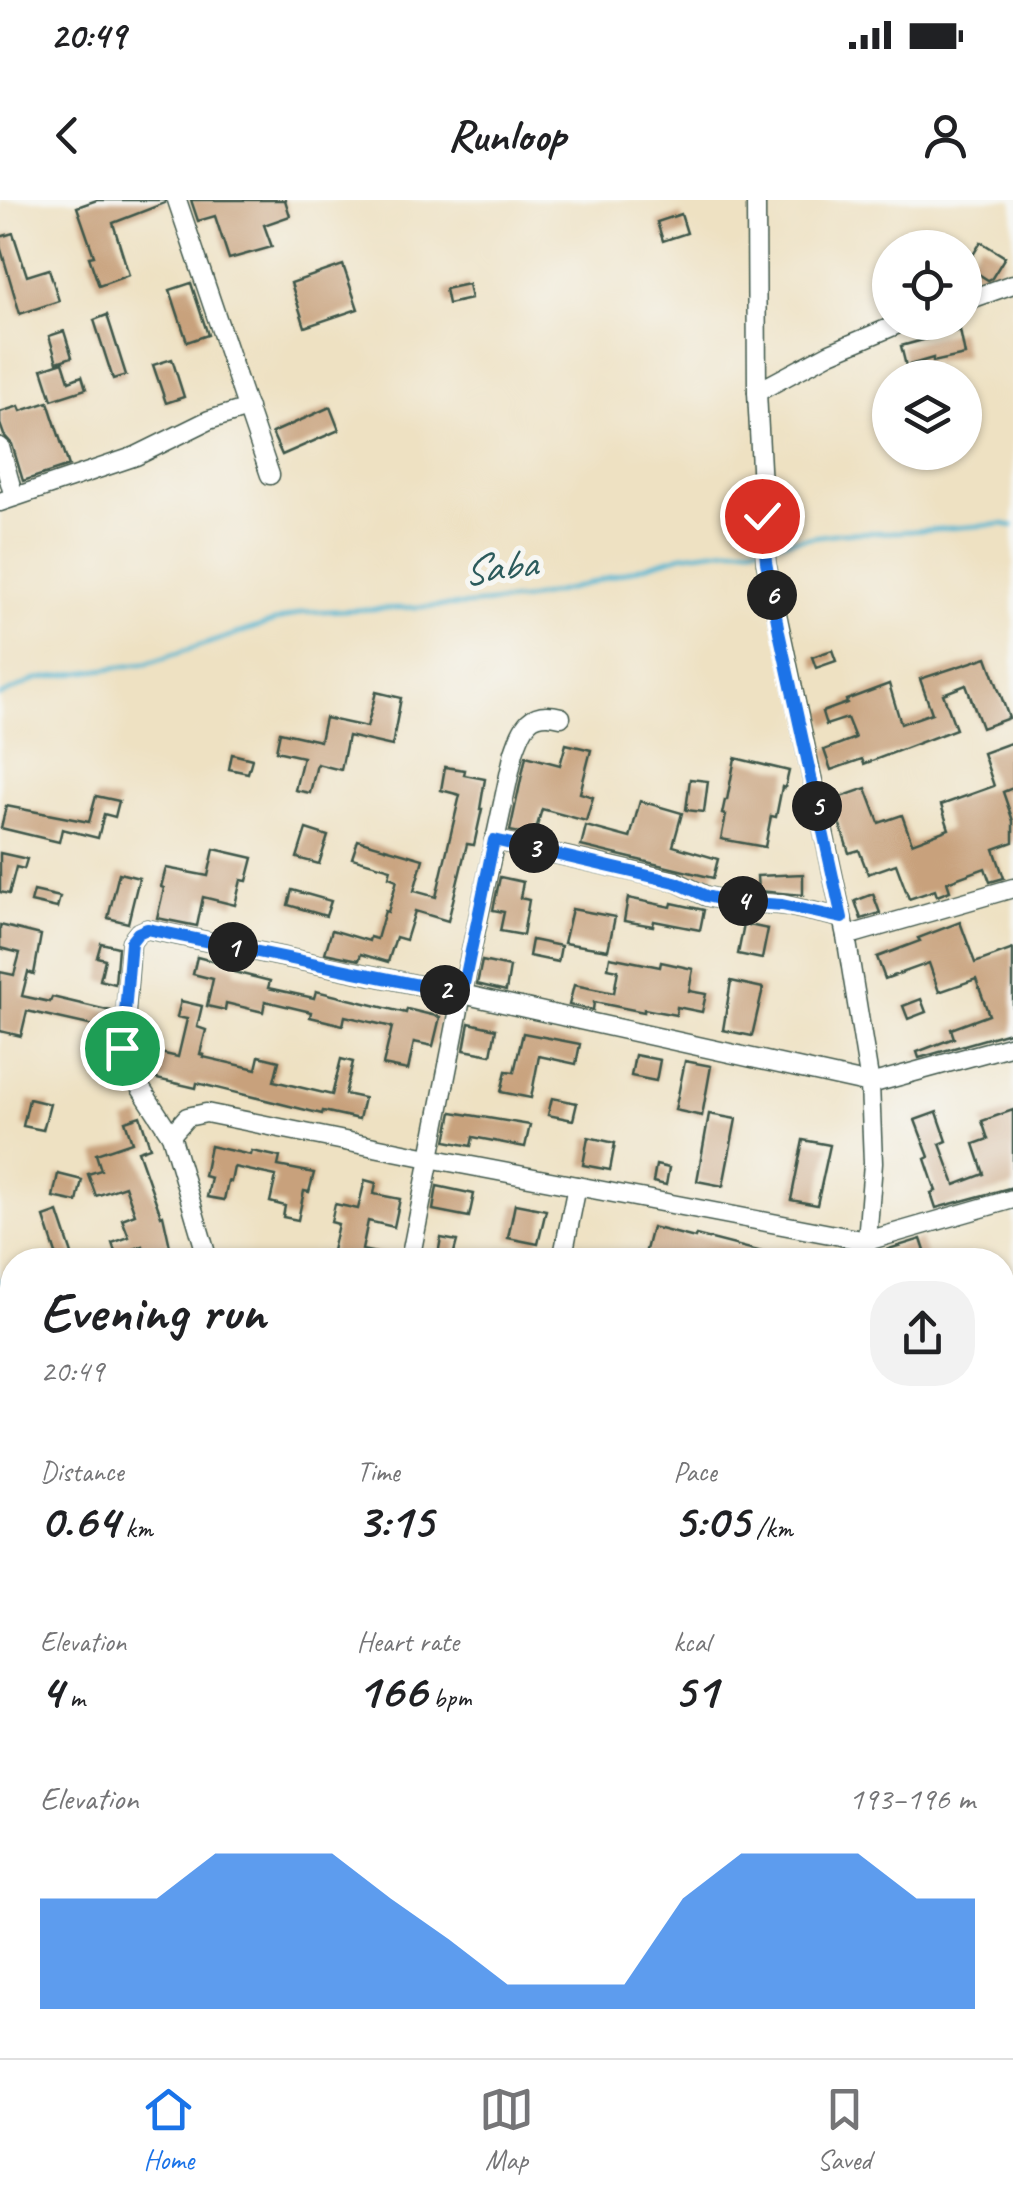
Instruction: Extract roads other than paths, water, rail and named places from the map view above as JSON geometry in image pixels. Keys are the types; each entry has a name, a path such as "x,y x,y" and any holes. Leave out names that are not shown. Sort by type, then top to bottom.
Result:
{"street":[{"path":"177,200 270,475"},
{"path":"756,200 758,392 766,562 844,927 870,1084 873,1164 865,1248"},
{"path":"982,295 1013,284"},
{"path":"758,392 872,335"},
{"path":"0,448 7,500 136,456 209,420 248,408"},
{"path":"412,1248 494,840 522,727 547,714 561,717"},
{"path":"494,840 675,882 727,901 782,905 844,927 1013,888"},
{"path":"205,1248 172,1135 136,1083 122,1048 131,942 147,929 870,1084 1013,1045"},
{"path":"172,1135 187,1117 206,1113 867,1241 1013,1199"},
{"path":"564,1248 576,1186"}],"waterway":[{"name":"Saba","path":"769,543 841,533 1013,526"},
{"name":"Saba","path":"0,696 37,679 148,663 303,612 522,600 682,555 760,545"}]}
